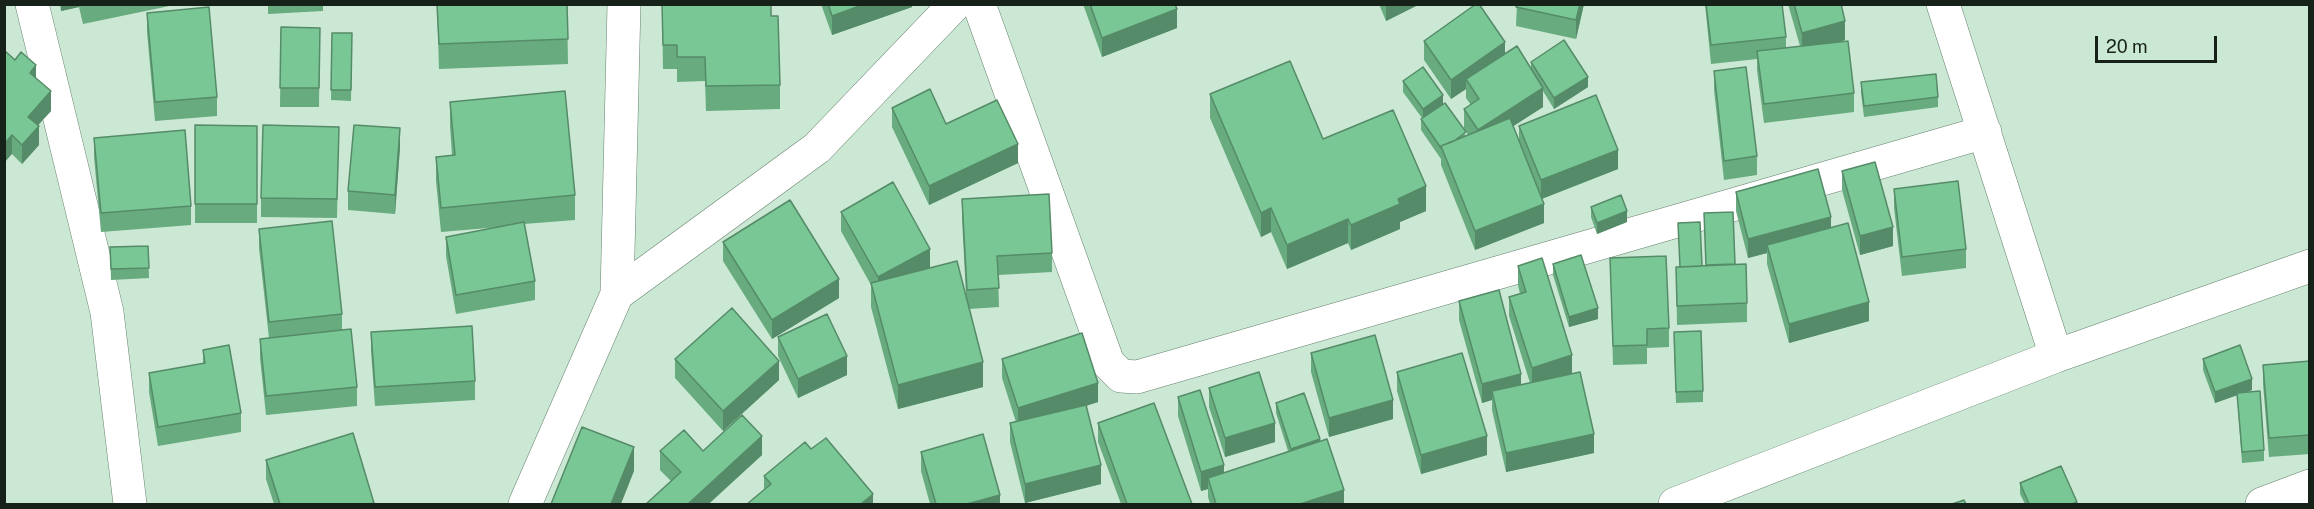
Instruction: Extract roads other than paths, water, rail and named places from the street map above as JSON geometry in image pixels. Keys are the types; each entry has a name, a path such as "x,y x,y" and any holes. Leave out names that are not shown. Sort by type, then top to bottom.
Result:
{"street":[{"path":"32,4 107,312 130,504"},
{"path":"525,504 617,294 624,4"},
{"path":"617,294 817,148 955,4"},
{"path":"979,4 1108,363 1120,376 1137,377 1984,132"},
{"path":"1943,4 2056,356"},
{"path":"1674,504 2056,356 2310,266"},
{"path":"2262,504 2310,486"}]}
